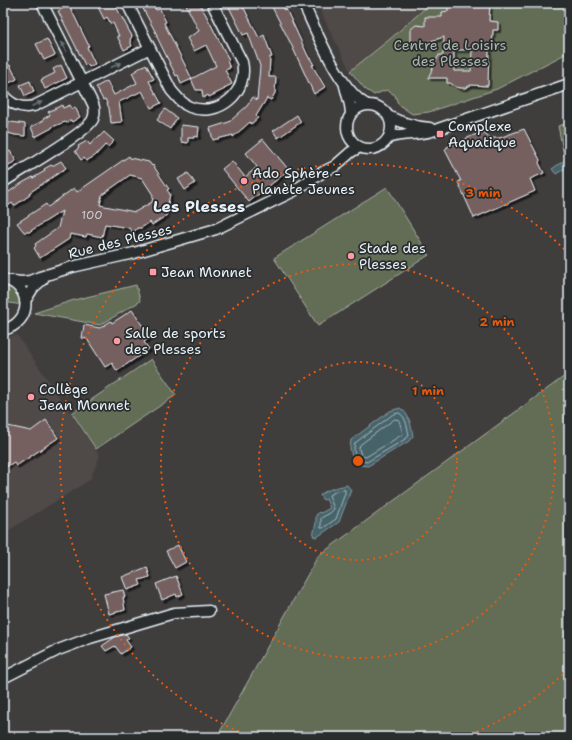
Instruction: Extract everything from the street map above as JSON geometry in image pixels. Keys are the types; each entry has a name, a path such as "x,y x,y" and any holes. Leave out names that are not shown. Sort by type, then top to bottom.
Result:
{"street":[{"path":"3,182 77,134 91,123 93,119 95,109 93,104 42,3"},
{"path":"128,3 171,90 178,99 189,106 208,110 228,102 236,95 241,85 243,68 242,62 212,3"},
{"path":"302,3 344,84 351,113"},
{"path":"3,95 13,104 28,107 34,106 150,48"},
{"path":"344,84 359,99 367,104 378,106 388,116 409,126 438,129"},
{"path":"388,138 399,134 428,133 569,84"},
{"path":"367,104 356,108 348,118 346,127 349,137 353,143 360,147 369,149 384,143 388,138 391,127 388,116"},
{"name":"Rue des Plesses","path":"323,172 342,151 349,137"},
{"name":"Rue des Plesses","path":"7,280 26,282 72,267 134,253 216,229 275,202 335,166 351,152 360,147"},
{"name":"Rue des Plesses","path":"25,301 33,288 52,274"},
{"path":"3,330 9,329 19,322 24,312 25,301 21,289 7,280"},
{"path":"3,678 58,650 90,638 174,613 209,611"}],"shaded area":[{"path":"316,3 431,3 390,39 350,71"},
{"name":"Collège Jean Monnet","path":"17,335 100,456 90,480 3,534 3,338"}],"green space":[{"name":"Centre de Loisirs des Plesses","path":"431,3 569,3 569,52 497,89 429,112 412,114 398,104 395,95 386,90 374,95 365,89 350,71 390,39"},
{"path":"569,123 569,154 564,155 558,126"},
{"name":"Stade des Plesses","path":"387,187 429,255 318,326 274,258"},
{"path":"3,282 18,290 23,305 3,302"},
{"path":"136,285 140,300 139,302 100,325 34,313 74,300"},
{"path":"151,359 176,395 96,449 72,413"},
{"path":"569,373 569,737 217,737 318,556"}],"water":[{"path":"569,157 569,166 556,174 552,169"},
{"path":"400,408 406,414 411,424 413,436 409,441 368,466 359,465 353,461 350,448 351,440 390,411"},
{"path":"347,485 351,490 339,522 317,537 313,536 316,515 330,508 326,499 323,500 320,495 336,487"}],"building":[{"path":"96,3 114,3 132,36 130,40 132,46 124,50 117,36 119,36 113,23 111,24 107,17 104,19"},
{"path":"140,3 153,3 156,10 160,9 166,22 164,23 192,79 181,84 178,75 176,76"},
{"path":"185,3 199,3 229,60 227,61 230,68 225,70 232,84 209,97 208,95 203,98 202,90 196,90 191,79 216,66 206,45 194,51 187,38 199,31"},
{"path":"227,3 240,3 259,38 264,35 272,57 270,57 269,77 276,77 275,93 271,100 267,98 256,116 258,118 251,124 250,122 233,137 233,135 213,140 210,128 229,122 247,106 253,97 257,100 260,66 248,33 243,35"},
{"path":"270,3 280,3 285,10 286,9 309,58 314,65 312,65 325,87 314,94 291,44"},
{"path":"448,3 490,3 489,21 498,22 498,30 493,30 492,48 489,48 488,86 471,85 461,88 447,83 447,78 428,78 439,55 443,55 444,37 424,43 424,45 411,48 411,29 416,25 425,26 425,17 442,17 442,12 448,11","holes":["454,50 472,50 471,71 454,71"]},
{"path":"69,5 89,46 87,47 95,64 89,67 87,64 85,65 58,11"},
{"path":"47,39 55,55 44,60 36,44"},
{"path":"146,64 154,79 149,81 161,103 151,108 142,91 119,102 122,122 111,123 109,108 105,99 103,100 96,87 107,81 114,95 137,83 132,73"},
{"path":"10,65 17,79 7,84 3,77 3,68"},
{"path":"61,65 67,78 45,89 41,80 55,73 53,69"},
{"path":"30,81 34,92 25,96 20,85"},
{"path":"62,105 63,108 70,105 72,109 75,107 80,117 72,122 71,120 52,127 35,137 31,127 50,115 48,112"},
{"path":"165,109 177,118 170,129 157,120"},
{"path":"297,115 301,122 278,138 273,131"},
{"path":"4,121 25,124 25,136 8,133 6,129 3,128"},
{"path":"181,125 199,127 198,137 194,136 194,138 188,138 188,143 181,142"},
{"path":"524,129 540,160 539,163 544,173 530,179 535,191 474,218 458,182 461,181 445,150 447,147 481,132 492,138 499,138"},
{"path":"104,132 114,141 108,147 105,145 95,156 86,161 84,158 81,160 75,151 79,148 78,146 87,141 90,145"},
{"path":"263,139 289,170 249,202 222,169 232,161 245,177 257,167 246,153"},
{"path":"10,151 16,161 3,168 3,155"},
{"path":"129,156 130,158 149,162 152,166 153,165 169,189 167,190 170,194 166,213 167,215 152,225 150,222 132,232 129,228 105,224 102,237 87,234 86,237 70,234 69,239 40,258 34,248 36,246 35,244 58,228 62,211 29,232 24,232 17,223 46,204 48,207 74,188 77,192","holes":["130,175 142,178 153,195 152,202 135,212 100,205 102,195"]},
{"path":"61,161 66,168 29,193 30,195 14,206 12,203 3,209 3,196 22,183 45,171 44,169"},
{"path":"188,173 195,183 185,190 178,179"},
{"name":"Salle de sports des Plesses","path":"132,310 150,337 144,342 149,349 117,371 112,363 105,367 87,339 82,338 84,325 100,328 111,321 112,323"},
{"path":"46,420 58,438 16,466 14,462 3,469 3,425 31,431"},
{"path":"178,545 186,562 175,568 166,551"},
{"path":"147,567 150,577 139,580 141,585 127,590 122,577"},
{"path":"176,576 183,594 177,597 176,594 162,600 156,584"},
{"path":"123,590 125,597 123,597 125,610 109,614 104,594"},
{"path":"126,634 129,638 126,640 131,647 121,654 115,646 106,651 102,646 115,637"}],"place":[{"name":"Complexe Aquatique","path":"440,134"},
{"name":"Ado Sphère - Planète Jeunes","path":"244,181"},
{"name":"Stade des Plesses","path":"351,256"},
{"name":"Jean Monnet","path":"153,272"},
{"name":"Salle de sports des Plesses","path":"117,341"},
{"name":"Collège Jean Monnet","path":"31,397"}],"district":[{"name":"Les Plesses","path":"199,206"}]}
